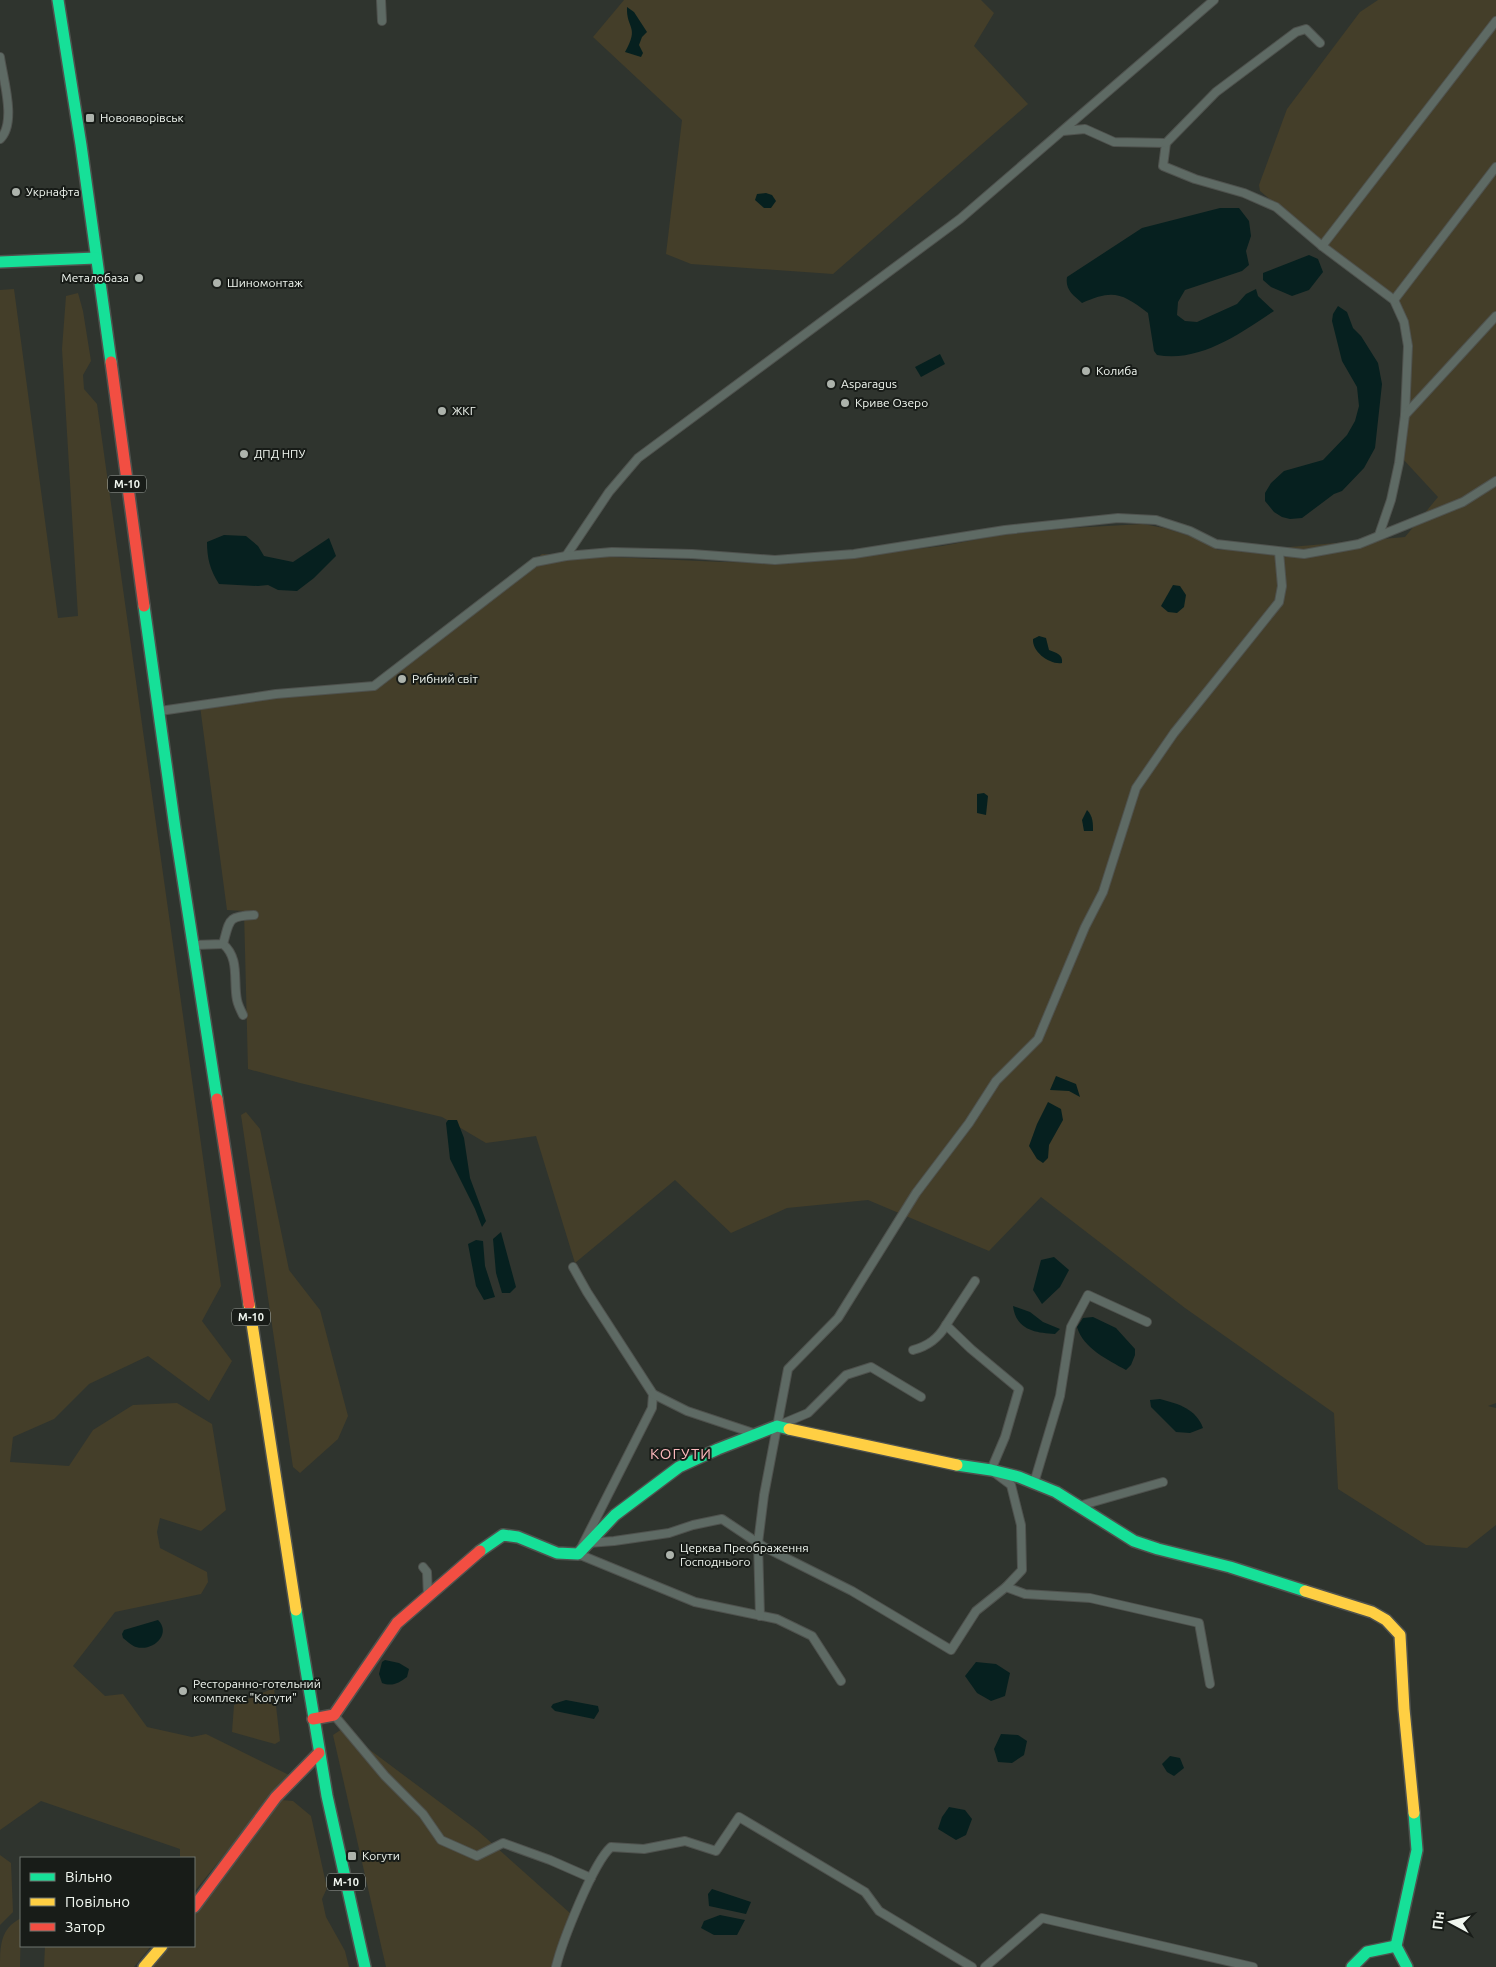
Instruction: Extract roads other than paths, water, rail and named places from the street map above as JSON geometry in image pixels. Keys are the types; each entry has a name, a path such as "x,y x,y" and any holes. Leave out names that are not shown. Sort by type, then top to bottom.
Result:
{"main road":[{"name":"М-10","path":"58,0 194,945 313,1719 365,1967"},
{"path":"0,262 96,258"},
{"path":"313,1719 334,1715 397,1623 488,1544 503,1535 518,1537 557,1553 578,1554 615,1515 679,1467 777,1426 940,1463 991,1470 1019,1477 1056,1492 1134,1541 1230,1567 1372,1612 1386,1620 1400,1635 1404,1709 1417,1850 1396,1946 1407,1967"},
{"path":"195,1906 276,1797 319,1753"},
{"path":"1352,1967 1367,1952 1396,1946"},
{"path":"144,1967 161,1947"}],"street":[{"path":"381,0 382,21"},
{"path":"566,556 609,492 638,458 963,221 1062,131 1214,0"},
{"path":"1322,246 1496,22"},
{"path":"1320,43 1306,29 1296,32 1216,92 1166,143 1163,166 1195,179 1244,193 1276,207 1322,246 1394,300 1404,322 1408,346 1406,415 1391,500 1379,535"},
{"path":"0,57 9,117 5,134 0,139"},
{"path":"1062,131 1085,129 1114,142 1166,143"},
{"path":"1394,300 1496,167"},
{"path":"1406,415 1496,316"},
{"path":"160,711 276,694 374,686 535,562 566,556 612,552 692,554 775,560 854,554 1005,530 1118,518 1156,520 1190,531 1216,544 1304,554 1359,544 1463,502 1496,481"},
{"path":"760,1616 758,1543 788,1369 838,1318 916,1193 969,1123 996,1081 1038,1039 1085,927 1103,892 1136,788 1174,733 1279,602 1282,586 1279,552"},
{"path":"223,944 230,922 237,916 254,915"},
{"path":"194,945 223,944 231,950 236,978 237,1001 243,1015"},
{"path":"573,1267 587,1292 654,1394 687,1411 756,1434"},
{"path":"912,1350 923,1347 938,1338 975,1281"},
{"path":"1034,1483 1060,1396 1071,1327 1088,1296 1147,1322"},
{"path":"588,1542 614,1542 669,1533 693,1525 722,1519 758,1543 852,1591 951,1650 976,1611 1006,1587 1022,1570 1022,1525 1011,1485 991,1470 1006,1437 1019,1389 971,1349 946,1325"},
{"path":"777,1426 808,1413 846,1375 870,1367 921,1397"},
{"path":"654,1394 652,1408 578,1554 695,1602 777,1619 812,1636 840,1681"},
{"path":"1079,1506 1163,1482"},
{"path":"423,1567 427,1572 428,1596"},
{"path":"1006,1587 1025,1594 1090,1598 1199,1623 1210,1684"},
{"path":"334,1715 385,1776 423,1814 441,1840 477,1856 503,1843 550,1860 591,1878"},
{"path":"556,1967 561,1945 591,1878 605,1852 611,1847 644,1848 685,1841 716,1851 739,1817 865,1892 879,1911 972,1967"},
{"path":"985,1967 1042,1918 1253,1967"}],"water":[{"path":"627,7 634,12 647,32 642,37 639,45 643,53 641,57 625,52 632,37"},
{"path":"766,193 772,195 776,201 771,208 764,208 755,200 757,194"},
{"path":"1220,208 1239,208 1249,221 1251,236 1246,251 1249,265 1242,271 1185,290 1178,302 1177,315 1185,321 1197,322 1237,304 1246,294 1256,289 1258,296 1274,311 1234,337 1189,355 1157,355 1154,351 1148,313 1131,301 1117,295 1102,296 1082,303 1068,289 1067,277 1142,228"},
{"path":"1309,255 1318,259 1323,272 1309,290 1292,296 1271,287 1263,280 1263,273"},
{"path":"1338,306 1347,312 1353,328 1361,336 1378,363 1382,384 1375,448 1364,468 1342,491 1334,494 1302,518 1290,519 1274,512 1265,501 1265,493 1271,483 1284,471 1323,460 1347,435 1355,421 1359,406 1357,387 1342,361 1332,321 1333,314"},
{"path":"940,354 945,364 921,377 915,367"},
{"path":"224,535 246,536 258,546 264,556 293,562 329,538 336,556 314,578 297,591 278,590 268,585 219,584 210,564 207,542"},
{"path":"1173,585 1180,586 1186,595 1184,607 1177,613 1168,612 1161,606"},
{"path":"1039,636 1046,638 1049,650 1060,656 1062,663 1047,660 1035,649 1033,639"},
{"path":"984,793 988,796 986,815 977,813 977,794"},
{"path":"1087,810 1092,817 1093,831 1084,831 1082,820"},
{"path":"1056,1076 1076,1084 1080,1097 1069,1091 1050,1090"},
{"path":"1048,1102 1061,1109 1063,1120 1049,1145 1048,1158 1043,1163 1037,1159 1029,1146"},
{"path":"448,1120 457,1120 464,1138 470,1178 486,1221 482,1227 450,1159 446,1123"},
{"path":"501,1232 516,1287 510,1293 502,1293 496,1273 493,1239"},
{"path":"476,1240 483,1241 485,1266 495,1297 484,1300 476,1286 468,1244"},
{"path":"1054,1257 1069,1270 1060,1287 1042,1304 1033,1290 1041,1260"},
{"path":"1013,1306 1030,1312 1043,1322 1060,1329 1055,1334 1040,1333 1028,1329 1018,1320"},
{"path":"1093,1317 1116,1328 1135,1349 1131,1365 1126,1370 1097,1353 1080,1334 1077,1327 1083,1318"},
{"path":"1160,1399 1186,1408 1196,1416 1203,1428 1190,1433 1176,1432 1151,1407 1150,1400"},
{"path":"158,1620 162,1625 162,1636 159,1641 149,1647 136,1647 123,1638 124,1630"},
{"path":"385,1660 399,1663 409,1669 407,1677 395,1684 382,1683 379,1674 382,1662"},
{"path":"976,1662 996,1664 1010,1673 1005,1696 991,1701 977,1693 965,1676"},
{"path":"566,1700 598,1706 599,1711 594,1719 555,1711 551,1707 553,1704"},
{"path":"1001,1734 1018,1735 1027,1741 1024,1755 1012,1763 998,1762 994,1749"},
{"path":"1170,1756 1180,1758 1184,1768 1174,1776 1167,1772 1162,1764"},
{"path":"949,1807 965,1810 972,1819 966,1835 956,1840 938,1829 942,1817"},
{"path":"712,1889 751,1902 746,1914 709,1906 708,1894"},
{"path":"720,1915 745,1920 737,1935 714,1935 701,1928 704,1921"}],"place":[{"name":"Новояворівськ","path":"90,118"},
{"name":"Укрнафта","path":"16,192"},
{"name":"Металобаза","path":"139,278"},
{"name":"Шиномонтаж","path":"217,283"},
{"name":"Колиба","path":"1086,371"},
{"name":"Asparagus","path":"831,384"},
{"name":"Криве Озеро","path":"845,403"},
{"name":"ЖКГ","path":"442,411"},
{"name":"ДПД НПУ","path":"244,454"},
{"name":"Рибний світ","path":"402,679"},
{"name":"Церква Преображення Господнього","path":"670,1555"},
{"name":"Ресторанно-готельний комплекс \"Когути\"","path":"183,1691"},
{"name":"Когути","path":"352,1856"}],"district":[{"name":"КОГУТИ","path":"681,1454"}]}
